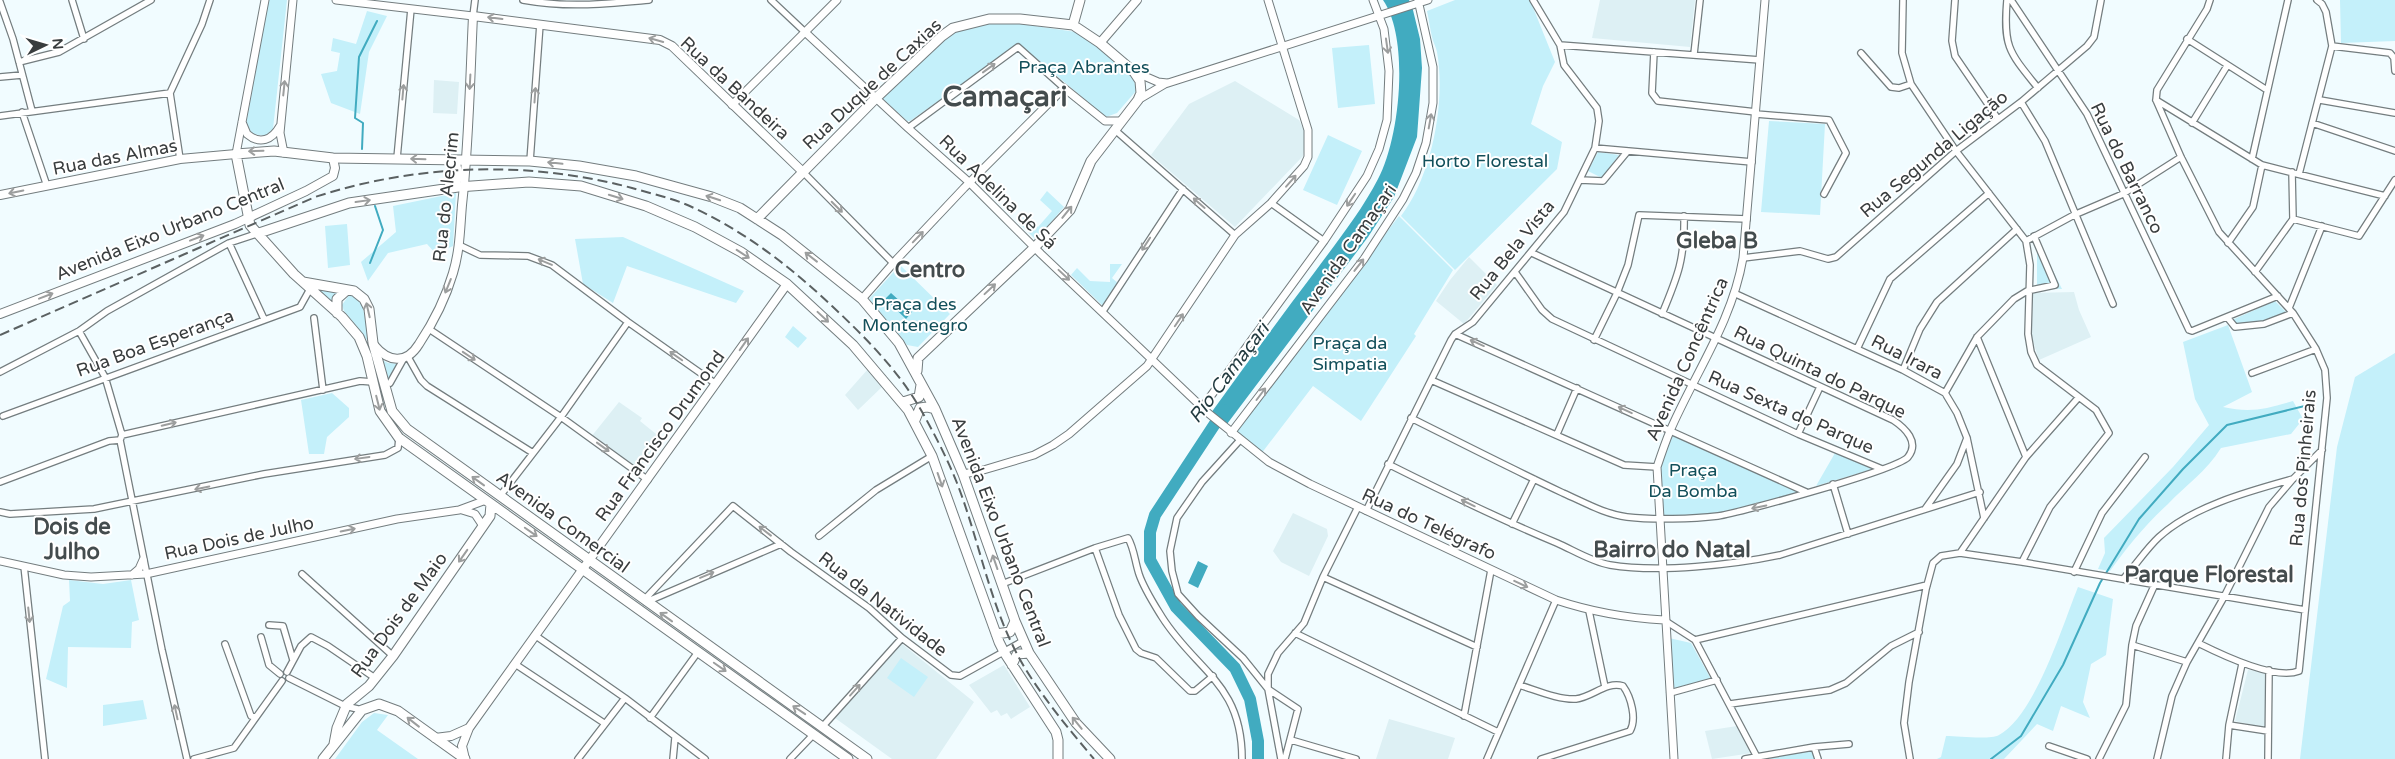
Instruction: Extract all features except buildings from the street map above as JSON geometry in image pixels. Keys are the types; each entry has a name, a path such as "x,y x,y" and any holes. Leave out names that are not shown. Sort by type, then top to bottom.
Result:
{"main road":[{"path":"1073,25 1080,0"},
{"path":"1100,43 1137,0"},
{"name":"Rua da Bandeira","path":"473,16 660,40 672,46 802,172"},
{"name":"Rua do Alecrim","path":"406,358 415,351 428,329 453,275 459,245 466,160 473,16"},
{"name":"Rua Duque de Caxias","path":"757,219 876,98 953,28 989,19 1020,19 1073,25 1100,43 1134,72"},
{"path":"1056,756 1056,732 1004,652 932,456 915,420 903,402 919,397 920,380 916,364 918,358 1034,248 1070,210 1090,161 1138,100 1140,81 1134,72"},
{"name":"Avenida Eixo Urbano Central","path":"236,154 274,151 333,158 530,161 579,166 636,176 712,197 740,208 757,219 811,257 862,299 899,343 935,409 963,474 1015,621 1029,653 1076,722 1110,759"},
{"path":"236,154 248,218"},
{"name":"Rua das Almas","path":"0,195 180,159 236,154"},
{"name":"Avenida Eixo Urbano Central","path":"0,314 248,218 330,179 335,168 333,158"},
{"path":"446,160 458,170 457,180 447,190"},
{"name":"Avenida Eixo Urbano Central","path":"259,232 349,203 464,187 530,182 581,186 646,206 695,227 741,252 787,284 853,345 903,402"},
{"name":"Avenida Comercial","path":"248,218 266,244 359,337 368,356 380,411 399,438 583,569 647,605 698,652 848,759"},
{"name":"Avenida Comercial","path":"303,282 357,292 364,298 369,309 373,343 392,411 407,429 647,605 867,759"},
{"name":"Rua Francisco Drumond","path":"465,759 462,746 469,728 787,284"},
{"path":"337,314 337,299 346,291"},
{"path":"373,343 390,359 406,358"},
{"path":"915,420 920,408 927,406 935,409"},
{"name":"Rua Dois de Maio","path":"345,706 362,694 392,656 490,516 488,502"},
{"path":"996,634 1010,632 1015,621"},
{"path":"1012,665 1017,654 1029,653"},
{"path":"323,759 362,710 374,704 390,706 465,759"},
{"path":"334,744 337,728 345,706"},
{"path":"435,738 451,736 469,728"}],"street":[{"path":"72,0 84,39"},
{"path":"20,62 59,52 151,0"},
{"path":"180,159 170,93 202,24 210,0"},
{"path":"236,154 265,0"},
{"path":"284,153 280,137 293,0"},
{"name":"Rua da Bandeira","path":"336,0 473,16"},
{"path":"473,16 475,0"},
{"path":"523,0 576,3 649,0"},
{"name":"Rua Adelina de Sá","path":"771,0 970,183 1034,248 1103,311 1202,408"},
{"path":"732,105 837,0"},
{"path":"963,474 980,471 1034,454 1053,445 1069,434 1152,361 1235,235 1271,203 1304,166 1308,157 1308,130 1268,0"},
{"name":"Avenida Camaçari","path":"1202,408 1324,241 1367,176 1379,149 1386,120 1389,71 1383,14 1373,0"},
{"path":"1138,100 1172,82 1428,0"},
{"name":"Rua Bela Vista","path":"1366,511 1411,418 1456,334 1473,322 1564,212 1594,148 1599,121 1597,108 1564,65 1560,45 1533,0"},
{"path":"1694,54 1700,0"},
{"name":"Avenida Concêntrica","path":"1674,759 1664,620 1657,467 1670,431 1716,339 1736,294 1743,258 1747,219 1765,0"},
{"path":"1903,0 1902,53 1911,84 1956,151 2026,241 2030,265 2027,291 2028,334 2031,352 2037,365 2096,410 2109,433 2050,507 2022,562"},
{"path":"1955,0 1952,41 1955,56 1998,119"},
{"path":"2007,0 2005,26 2007,43 2018,63 2038,88"},
{"name":"Rua do Barranco","path":"2011,0 2086,114 2189,330 2192,331 2227,317"},
{"name":"Rua Segunda Ligação","path":"1743,258 1800,251 1828,258 1836,257 1956,151 2021,102 2087,46 2094,37 2101,0"},
{"path":"2210,0 2207,9 2157,90 2156,100 2262,165 2385,196"},
{"path":"2252,159 2288,0"},
{"path":"2255,272 2293,219 2295,173 2320,100 2332,46 2326,12 2317,0"},
{"path":"0,2 20,62 32,111"},
{"name":"Avenida Camaçari","path":"1229,431 1364,259 1404,199 1416,173 1426,143 1433,103 1432,67 1417,2"},
{"path":"396,158 410,8"},
{"path":"530,161 540,24"},
{"path":"2187,39 2267,90"},
{"path":"1560,45 1760,60"},
{"path":"2332,46 2390,53 2394,58 2395,71"},
{"path":"908,128 1018,47 1105,121 1122,121"},
{"path":"1654,52 1652,93 1658,101 1829,120 1846,153 1824,194"},
{"path":"1860,53 1891,87 1899,88 1911,84"},
{"path":"2192,123 2227,66"},
{"path":"1134,72 1158,82 1172,82"},
{"path":"0,77 22,75"},
{"path":"862,299 893,262 1064,88"},
{"path":"0,116 170,93"},
{"name":"Rua dos Pinheirais","path":"2156,100 2181,157 2219,232 2228,244 2291,310 2316,349 2325,370 2327,398 2299,670 2269,670"},
{"path":"2320,100 2395,113"},
{"path":"2021,102 2045,141 2074,215 2113,304"},
{"path":"22,112 47,186"},
{"path":"242,119 247,134 260,140 271,138 281,124"},
{"path":"2312,123 2395,151"},
{"path":"1115,130 1235,235"},
{"path":"1594,148 1752,162"},
{"path":"1580,180 1603,182 1627,152"},
{"path":"2026,241 2074,215 2123,194 2181,157"},
{"path":"2228,244 2253,207 2262,165"},
{"name":"Rua da Bandeira","path":"802,172 893,262"},
{"path":"2293,219 2358,236 2395,180"},
{"path":"1103,311 1183,189"},
{"path":"1857,349 1890,279 1989,192"},
{"path":"1271,203 1324,241"},
{"path":"1594,340 1617,293 1628,265 1639,215 1747,219"},
{"path":"1662,314 1678,277 1682,260 1684,216"},
{"path":"2278,296 2227,317 2235,327 2250,327 2291,310 2322,226"},
{"path":"1903,370 1920,329 1937,302 2017,229"},
{"path":"0,372 79,331 107,311 229,243 259,232"},
{"path":"1945,393 1977,337 2014,299 2027,291 2055,285 2034,236"},
{"path":"229,243 264,319"},
{"path":"459,245 480,255 528,256 545,261 716,384"},
{"name":"Rua Quinta do Parque","path":"1532,253 1893,420 1910,435 1912,441 1908,457 1902,462 1882,469"},
{"name":"Rua Sexta do Parque","path":"1515,272 1542,310 1552,320 1798,434 1882,469"},
{"name":"Rua Boa Esperança","path":"3,416 104,377 300,307 310,289"},
{"name":"Rua Irara","path":"1736,294 1903,370 1945,393 1957,413 1968,438 1984,518"},
{"path":"314,318 323,390"},
{"path":"500,496 561,417 628,322"},
{"path":"428,329 561,417 648,480"},
{"path":"79,331 104,377 121,437 143,560 187,759"},
{"path":"1456,334 1806,492"},
{"path":"1977,337 2026,457"},
{"path":"2252,373 2316,349"},
{"path":"390,383 406,358 427,386 533,453"},
{"path":"1431,380 1624,465 1657,467"},
{"path":"0,482 121,437 272,399 360,381 373,382"},
{"path":"1798,434 1820,387"},
{"path":"1557,434 1577,388"},
{"path":"1960,553 2026,457 2079,397"},
{"name":"Rua do Telégrafo","path":"1202,408 1240,440 1274,465 1366,511 1556,600 1589,611 1625,618 1664,620"},
{"path":"1411,418 1534,480 1616,515 1659,518 1717,516 1780,502 1806,492 1882,469"},
{"path":"0,512 74,511 133,501 273,473 385,454 398,448 399,438"},
{"path":"1925,509 1957,464 1968,438"},
{"path":"1240,440 1202,482 1177,518 1170,551 1172,572 1178,594 1182,599 1243,658 1268,689 1298,709 1291,740 1283,759"},
{"path":"2158,759 2172,696 2187,662 2224,596 2269,507 2322,450"},
{"path":"819,536 876,490 932,456"},
{"path":"2074,572 2102,513 2145,457"},
{"path":"1388,464 1512,524 1607,564 1636,568 1662,568 1751,561 1780,555 1980,492"},
{"path":"2122,578 2160,536 2184,520 2209,507 2247,492 2293,479"},
{"path":"1512,524 1534,480"},
{"path":"1833,484 1848,534"},
{"name":"Rua Dois de Julho","path":"0,561 64,575 91,577 146,574 397,520 459,510 488,502"},
{"name":"Rua da Natividade","path":"668,576 733,506 781,544 869,608 931,661 956,676 1023,641"},
{"path":"1283,759 1268,689 1268,674 1273,662 1304,623 1323,577 1358,507"},
{"path":"459,510 475,514 483,526"},
{"path":"1002,584 1126,537 1129,539 1139,575 1163,619 1214,676 1233,708 1237,722 1242,759"},
{"path":"647,605 675,588 781,544"},
{"path":"1095,548 1118,615 1136,648 1156,658 1190,691 1195,691 1214,676"},
{"path":"1910,759 1905,740 1904,723 1927,585 1933,563 1951,553 2122,578 2305,610"},
{"path":"132,575 139,570 143,560"},
{"path":"24,566 46,759"},
{"path":"1464,716 1492,570"},
{"path":"302,574 392,656"},
{"path":"668,576 668,584 675,588"},
{"path":"647,605 668,576"},
{"path":"1323,577 1477,647"},
{"path":"2099,759 2126,705 2132,645 2139,618 2155,584"},
{"path":"1695,640 1927,585"},
{"path":"1487,759 1556,600"},
{"path":"1589,611 1605,687"},
{"path":"1664,620 1695,640 1758,757"},
{"path":"269,625 282,625 293,660"},
{"path":"1730,704 1830,690 1846,683 1891,646 1919,632"},
{"path":"1295,633 1498,732"},
{"path":"536,636 624,698 705,759"},
{"path":"261,637 269,664 281,678"},
{"path":"194,759 234,748 281,678 288,675 293,660 304,642 311,637 328,646 375,678"},
{"path":"822,726 902,638"},
{"path":"2198,643 2242,664 2269,670 2268,759"},
{"path":"225,644 251,716 256,717"},
{"path":"2132,645 2187,662"},
{"path":"650,718 698,652"},
{"path":"515,664 604,724"},
{"path":"2226,759 2229,725 2242,664"},
{"path":"288,675 345,706 362,710"},
{"path":"1670,693 1717,680"},
{"path":"1519,685 1570,699 1594,694 1605,687 1621,685 1627,691 1632,714 1630,731 1540,759"},
{"path":"578,759 624,698"},
{"path":"2229,725 2268,731"},
{"path":"790,759 814,734"},
{"path":"673,759 675,738"},
{"path":"1291,740 1356,759"},
{"path":"1745,759 1814,747 1849,744"},
{"path":"2049,746 2087,759"},
{"path":"1814,747 1818,759"}],"shaded area":[{"path":"1600,0 1695,0 1690,47 1592,38"},
{"path":"434,80 459,82 457,114 433,113"},
{"path":"1235,81 1299,120 1306,135 1303,156 1235,227 1151,155 1189,104"},
{"path":"1469,257 1497,285 1464,324 1436,301"},
{"path":"2074,292 2079,310 2091,337 2039,360 2032,338 2032,293"},
{"path":"868,369 883,386 858,410 845,395"},
{"path":"619,402 642,418 640,421 661,438 639,469 591,437"},
{"path":"1293,513 1327,529 1328,536 1309,576 1281,562 1273,551"},
{"path":"902,644 974,702 936,759 892,759 835,718"},
{"path":"1004,665 1030,707 1011,719 1007,713 1001,716 997,710 991,713 969,685"},
{"path":"2248,670 2267,672 2265,728 2235,721"},
{"path":"1389,719 1455,738 1448,759 1376,759"},
{"path":"1737,726 1752,753 1712,759 1705,731"}],"green space":[{"path":"267,0 287,0 273,129 265,136 253,134 246,125"},
{"name":"Horto Florestal","path":"1455,0 1530,0 1555,62 1543,86 1531,124 1562,142 1557,169 1455,270 1401,216 1421,180 1434,137 1438,115 1440,93 1437,52 1427,11"},
{"path":"2340,0 2395,0 2395,41 2341,43"},
{"path":"367,11 387,16 369,52 360,114 331,103 321,74 337,71 340,53 331,51 333,38 356,44"},
{"name":"Praça Abrantes","path":"1007,22 1076,32 1095,44 1134,79 1136,91 1117,113 1106,117 1019,44 910,121 907,121 881,97 948,36 969,26"},
{"path":"1369,45 1375,104 1338,108 1332,48"},
{"path":"1769,121 1825,124 1820,215 1761,212"},
{"path":"1328,135 1362,151 1337,205 1303,190"},
{"path":"1598,152 1619,155 1602,178 1588,171"},
{"path":"1047,191 1064,207 1036,240 1019,223 1025,216 1038,227 1052,211 1040,200"},
{"path":"456,193 453,246 436,254 427,244 388,253 368,281 361,262 396,232 393,206"},
{"name":"Praça da Simpatia","path":"1399,216 1453,270 1414,334 1416,336 1361,421 1313,386 1261,454 1231,434"},
{"path":"347,224 350,265 328,268 325,226"},
{"path":"623,237 744,291 736,303 627,266 613,303 583,284 575,239"},
{"path":"2037,239 2062,289 2037,288"},
{"path":"1110,264 1122,264 1112,278 1119,284 1103,306 1071,275 1077,268 1090,281 1110,282"},
{"name":"Praça des Montenegro","path":"900,265 950,314 918,347 907,345 869,299"},
{"path":"305,283 346,292 335,306"},
{"path":"349,295 356,296 362,303 370,344 344,311 342,305"},
{"path":"2275,301 2286,312 2260,322 2237,326 2232,320"},
{"path":"2228,325 2252,392 2223,407 2242,410 2258,409 2293,401 2303,419 2291,434 2221,448 2203,471 2144,528 2110,571 2098,569 2105,553 2104,538 2173,467 2209,425 2195,399 2183,342"},
{"path":"793,326 807,338 798,348 785,337"},
{"path":"2395,353 2395,759 2300,759 2337,447 2355,377"},
{"path":"381,359 388,363 401,364 387,382"},
{"path":"332,393 349,408 349,417 327,437 324,454 309,454 301,400"},
{"name":"Praça Da Bomba","path":"1670,431 1806,492 1717,516 1659,518 1657,467"},
{"path":"1835,453 1873,469 1816,486"},
{"path":"69,580 103,584 131,580 139,620 132,622 131,648 68,647 67,688 46,679 63,606 70,601"},
{"path":"2078,587 2113,599 2106,655 2091,664 2083,702 2090,718 2061,706 2053,731 2037,724 2004,759 1937,759 1941,757 1946,736 1981,738 1995,736 2012,725 2036,690 2056,645"},
{"path":"1669,638 1691,643 1711,679 1673,689"},
{"path":"901,658 928,677 914,697 887,678"},
{"path":"143,700 147,719 103,726 103,705"},
{"path":"374,713 388,715 377,730 418,759 335,759 362,722"},
{"path":"1805,749 1812,751 1815,759 1761,759"}],"water":[{"path":"1383,0 1409,0 1412,6 1420,39 1422,68 1417,137 1394,197 1368,237 1227,424 1211,413 1356,215 1378,179 1386,161 1396,115 1399,63 1397,39 1391,17"},
{"path":"891,293 912,312 906,319 885,299"},
{"path":"1198,561 1208,566 1198,588 1188,583"}],"waterway":[{"path":"362,149 363,123 355,118 359,57 377,21"},
{"path":"370,263 383,230 375,206"},
{"path":"1991,759 2021,736 2063,665 2100,583 2139,519 2183,469 2227,425 2313,404"},
{"name":"Rio Camaçari","path":"1224,410 1155,515 1150,532 1150,560 1176,607 1235,668 1250,699 1258,741 1258,759"}],"railway":[{"path":"0,335 315,197 393,178 433,172 473,170 553,173 593,179 632,188 685,204 725,224 799,276 857,330 902,381 926,419 953,474 997,608 1021,662 1040,691 1094,759"}],"district":[{"name":"Camaçari","path":"1005,97"},
{"name":"Gleba B","path":"1717,241"},
{"name":"Centro","path":"930,270"},
{"name":"Dois de Julho","path":"72,540"},
{"name":"Bairro do Natal","path":"1672,550"},
{"name":"Parque Florestal","path":"2209,575"}]}
